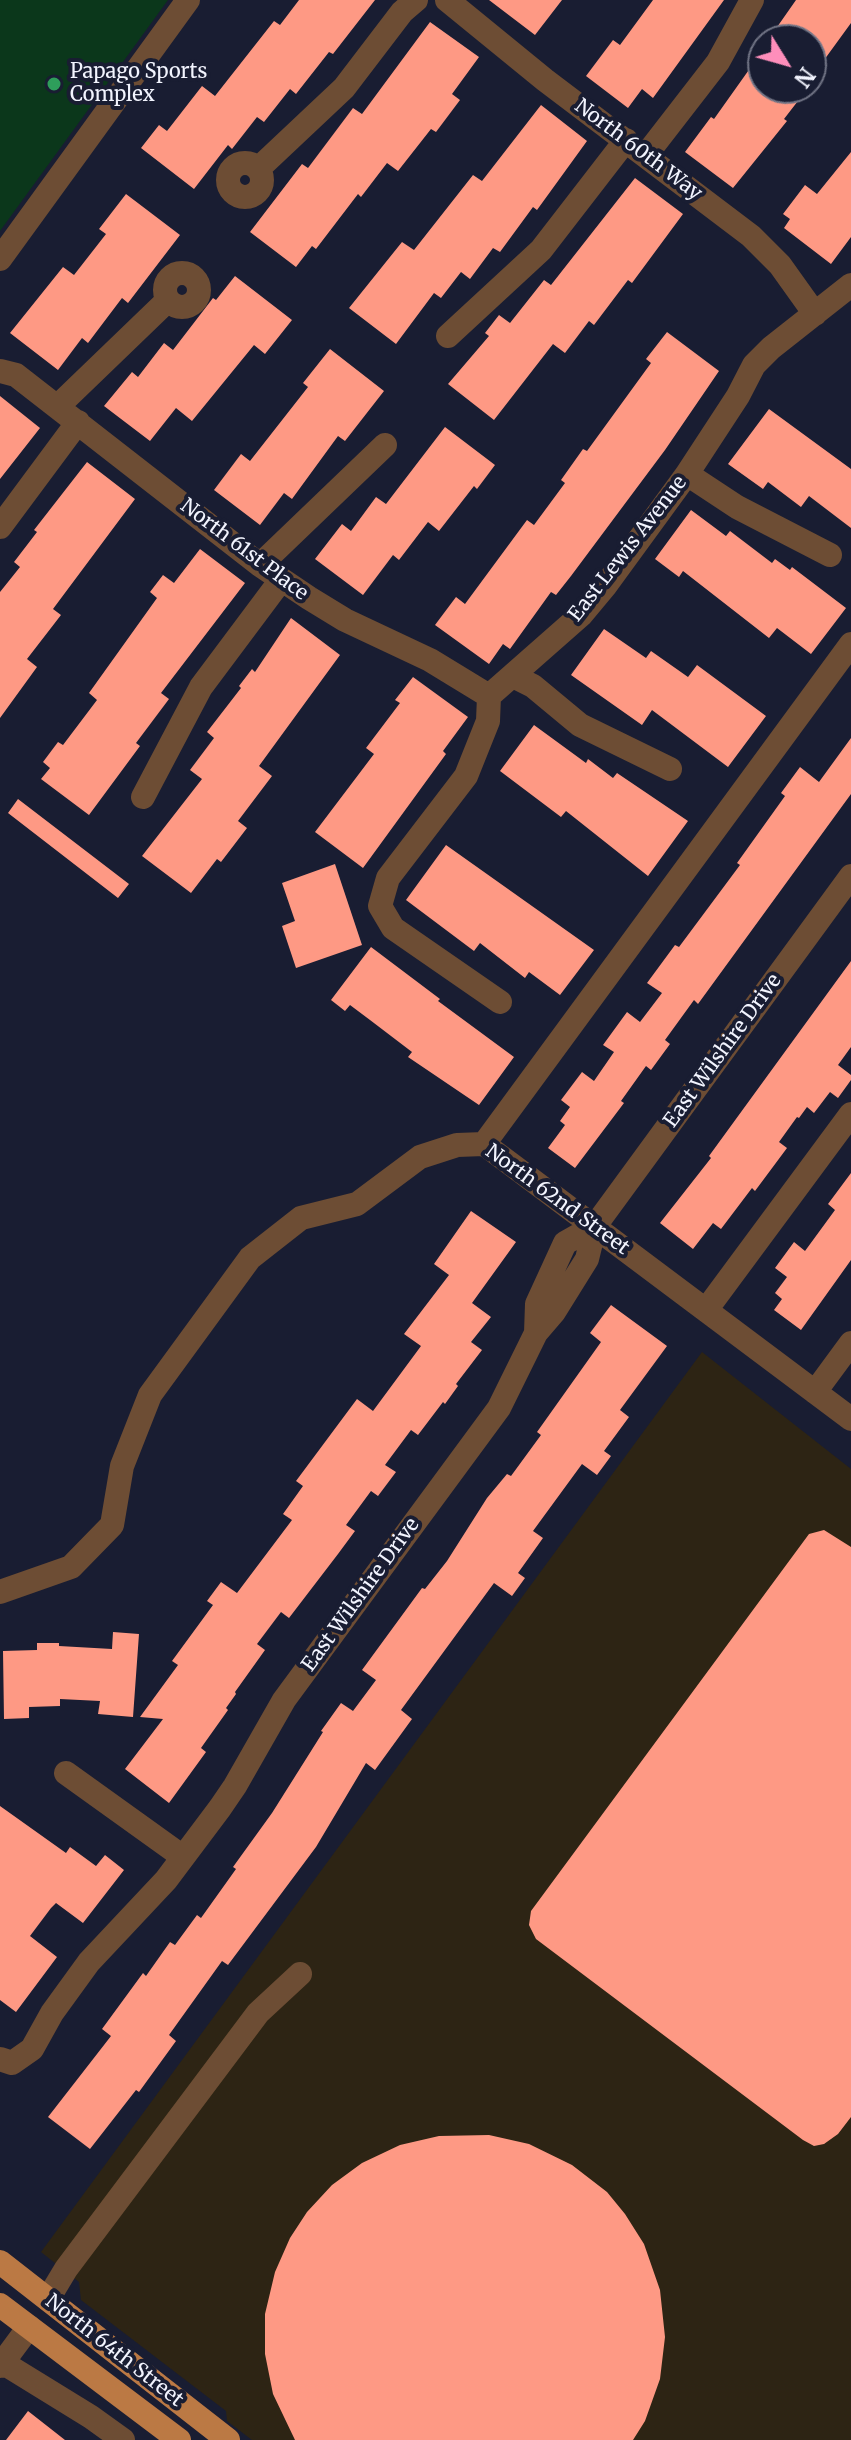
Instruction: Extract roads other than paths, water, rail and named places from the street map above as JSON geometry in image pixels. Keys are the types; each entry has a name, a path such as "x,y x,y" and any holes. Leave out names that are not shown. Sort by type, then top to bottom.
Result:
{"main road":[{"name":"North 64th Street","path":"0,2262 228,2440"},
{"path":"29,2327 48,2299"},
{"name":"North 64th Street","path":"0,2305 179,2440"}],"street":[{"path":"0,259 188,0"},
{"path":"258,169 344,88 402,12 416,0"},
{"name":"North 60th Way","path":"447,0 545,80 751,236 780,265 815,314"},
{"path":"448,336 541,250 718,62 752,0"},
{"name":"East Lewis Avenue","path":"489,696 581,615 687,474 738,396 754,365 851,285"},
{"path":"57,407 168,300"},
{"name":"North 61st Place","path":"0,353 9,360 8,373 78,422 281,580 345,620 430,660 489,696"},
{"path":"0,527 78,422"},
{"path":"260,565 385,445"},
{"path":"687,474 737,507 830,555"},
{"path":"143,797 201,687 281,580"},
{"path":"484,1144 851,644"},
{"path":"513,676 533,686 580,725 670,769"},
{"path":"489,696 488,721 466,776 388,878 380,906 393,928 500,1002"},
{"name":"East Wilshire Drive","path":"0,2059 12,2063 32,2049 52,2013 89,1962 166,1880 235,1786 284,1700 499,1408 536,1333 540,1294 565,1243 595,1226 851,876"},
{"path":"706,1310 851,1114"},
{"name":"North 62nd Street","path":"0,1592 71,1567 112,1525 122,1466 150,1395 250,1258 301,1218 357,1204 420,1157 457,1145 484,1144 851,1419"},
{"path":"815,1392 851,1343"},
{"path":"66,1773 183,1857"},
{"path":"48,2299 66,2269 258,2013 300,1974"},
{"path":"29,2327 1,2363 110,2436"}],"place":[{"name":"Papago Sports Complex","path":"54,84"}]}
